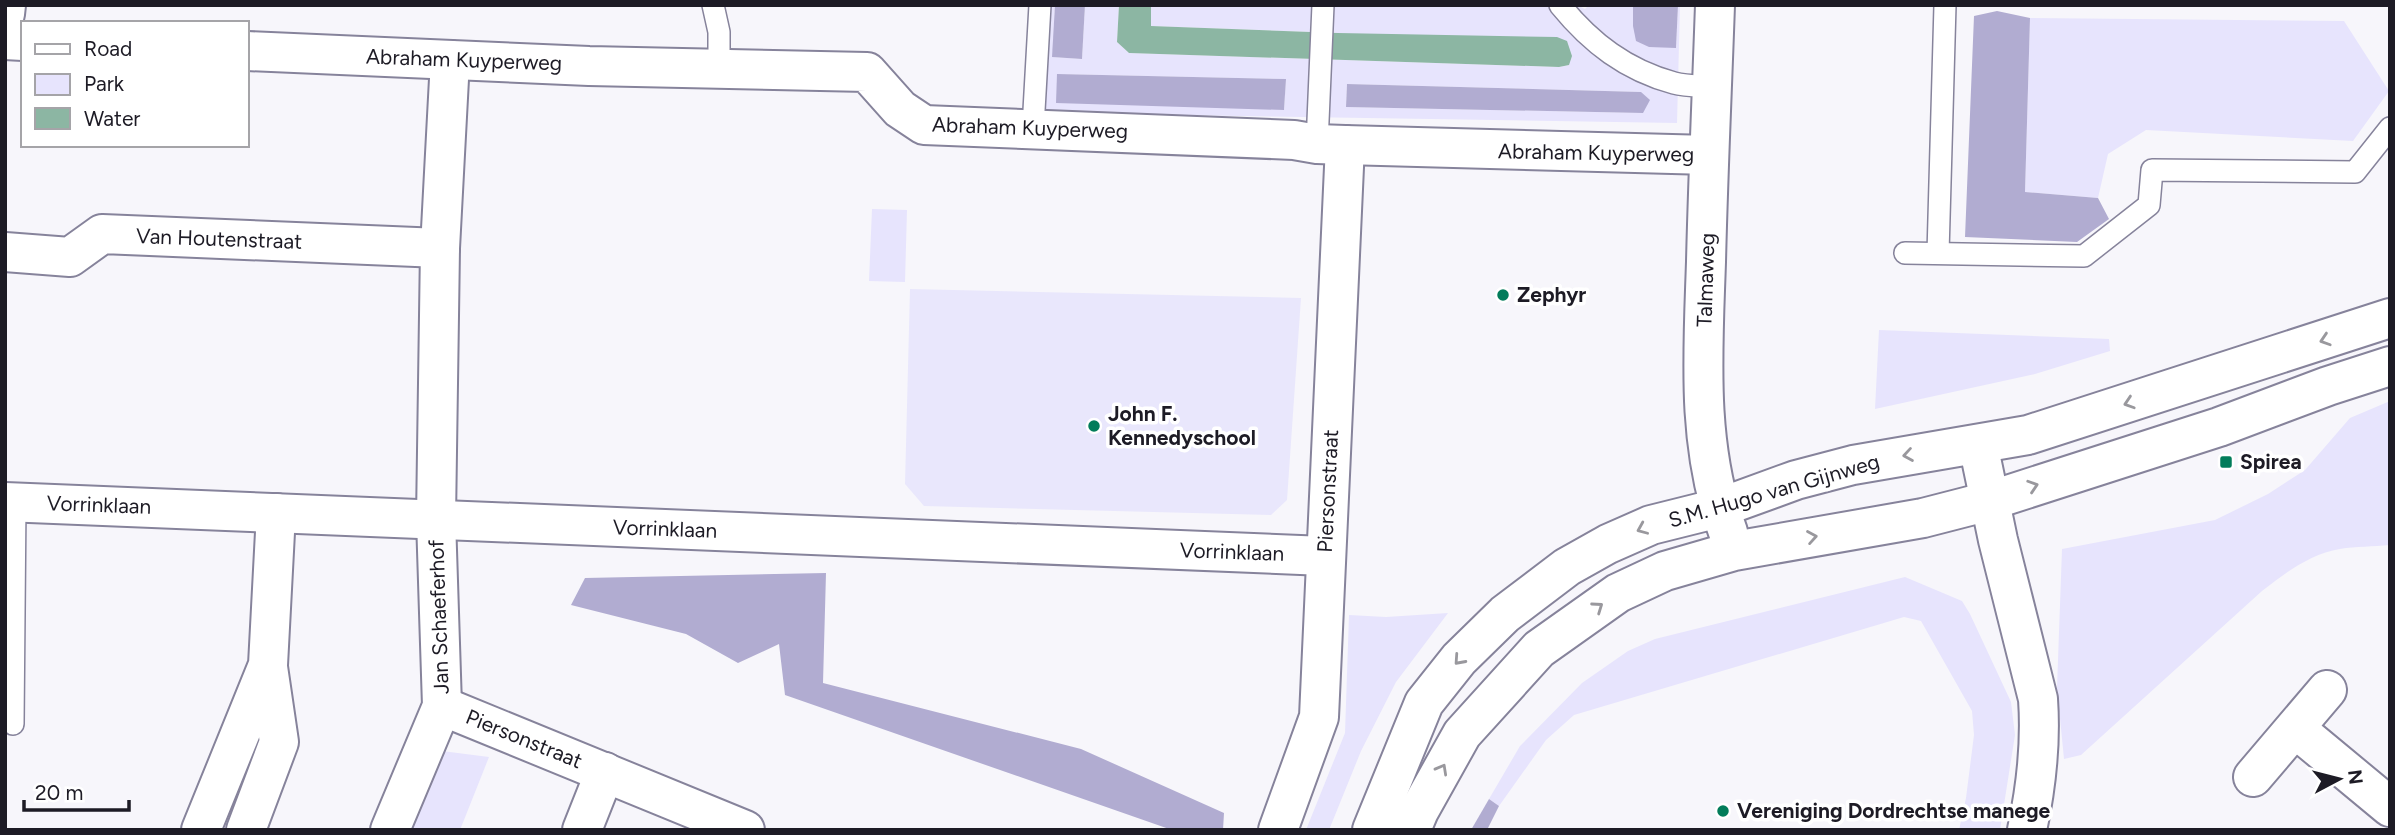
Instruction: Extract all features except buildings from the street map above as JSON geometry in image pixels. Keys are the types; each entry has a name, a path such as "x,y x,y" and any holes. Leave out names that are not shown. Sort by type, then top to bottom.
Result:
{"street":[{"path":"5,14 6,5"},
{"name":"Talmaweg","path":"1714,5 1703,372 1705,432 1719,508 1734,551"},
{"name":"Abraham Kuyperweg","path":"248,51 589,66 867,72 900,109 924,125 1294,140 1331,145 1709,155"},
{"path":"436,519 440,248 450,60"},
{"name":"Piersonstraat","path":"1278,830 1319,717 1325,556 1331,145"},
{"name":"Van Houtenstraat","path":"5,252 70,257 102,234 440,248"},
{"name":"S.M. Hugo van Gijnweg","path":"1372,830 1424,703 1459,659 1505,614 1567,567 1608,544 1651,525 1719,508 1796,480 1853,465 2028,435 2390,318"},
{"path":"1411,830 1462,734 1539,649 1618,593 1665,571 1734,551 1923,518 1989,501 2219,427 2390,366"},
{"path":"1978,444 1989,501 2038,699 2039,720 2032,809 2027,830"},
{"name":"Vorrinklaan","path":"10,502 1325,556"},
{"path":"246,830 279,742 268,665 276,513"},
{"name":"Jan Schaeferhof","path":"390,830 442,706 436,519"},
{"path":"201,830 268,665"},
{"path":"2253,778 2327,690"},
{"name":"Piersonstraat","path":"442,706 744,830"},
{"path":"2296,729 2390,807"},
{"name":"Piersonstraat","path":"582,830 605,772"}],"lane":[{"path":"713,5 719,32 719,68"},
{"path":"1033,128 1040,5"},
{"path":"1560,5 1576,25 1621,63 1676,84 1712,86"},
{"path":"1938,253 1945,5"},
{"path":"1323,14 1322,64 1331,145"},
{"path":"1905,253 2084,256 2149,205 2152,170 2355,172 2390,128"},
{"path":"10,502 13,724"}],"shaded area":[{"path":"1055,5 1085,5 1082,59 1052,57"},
{"path":"1633,5 1678,5 1676,48 1649,47 1636,41"},
{"path":"1997,11 2030,18 2025,192 2098,198 2109,219 2077,242 1965,237 1974,16"},
{"path":"1057,74 1286,79 1284,110 1056,103"},
{"path":"1347,84 1641,92 1650,100 1643,113 1346,107"},
{"path":"910,289 1301,298 1287,500 1271,515 924,506 905,484"},
{"path":"826,573 823,683 1081,749 1224,813 1223,830 1172,830 785,695 779,644 738,663 686,634 571,605 585,578"},
{"path":"1489,799 1499,806 1487,830 1471,830"}],"green space":[{"path":"1050,5 1055,5 1053,57 1082,59 1085,5 1119,5 1117,42 1129,53 1559,67 1569,65 1338,33 1150,26 1151,5 1577,5 1585,9 1589,5 1633,5 1633,26 1676,48 1680,5 1677,123 1044,113","holes":["1057,74 1286,79 1284,110","1347,84 1641,92 1643,113 1346,107"]},
{"path":"2030,18 2344,21 2389,91 2353,141 2146,130 2108,154 2098,198 2025,192"},
{"path":"872,209 907,210 905,282 869,281"},
{"path":"1879,330 2109,339 2110,351 2035,374 1875,409"},
{"path":"2390,401 2390,545 2340,549 2308,560 2289,571 2262,591 2081,755 2064,759 2057,688 2062,549 2215,520 2268,494 2305,470 2350,418"},
{"path":"1905,577 1962,601 2011,702 2015,735 2000,830 1959,830 1974,735 1972,711 1921,621 1904,617 1574,715 1546,740 1499,806 1489,799 1520,746 1582,683 1628,651 1655,639"},
{"path":"1448,613 1396,682 1361,751 1329,830 1306,830 1345,733 1349,615 1386,617"},
{"path":"442,751 489,757 460,830 410,830"}],"water":[{"path":"1119,5 1151,5 1151,26 1557,37 1567,41 1572,56 1569,65 1559,67 1129,53 1117,42"}],"place":[{"name":"Zephyr","path":"1503,295"},
{"name":"John F. Kennedyschool","path":"1094,426"},
{"name":"Spirea","path":"2226,462"},
{"name":"Vereniging Dordrechtse manege","path":"1723,811"}]}
